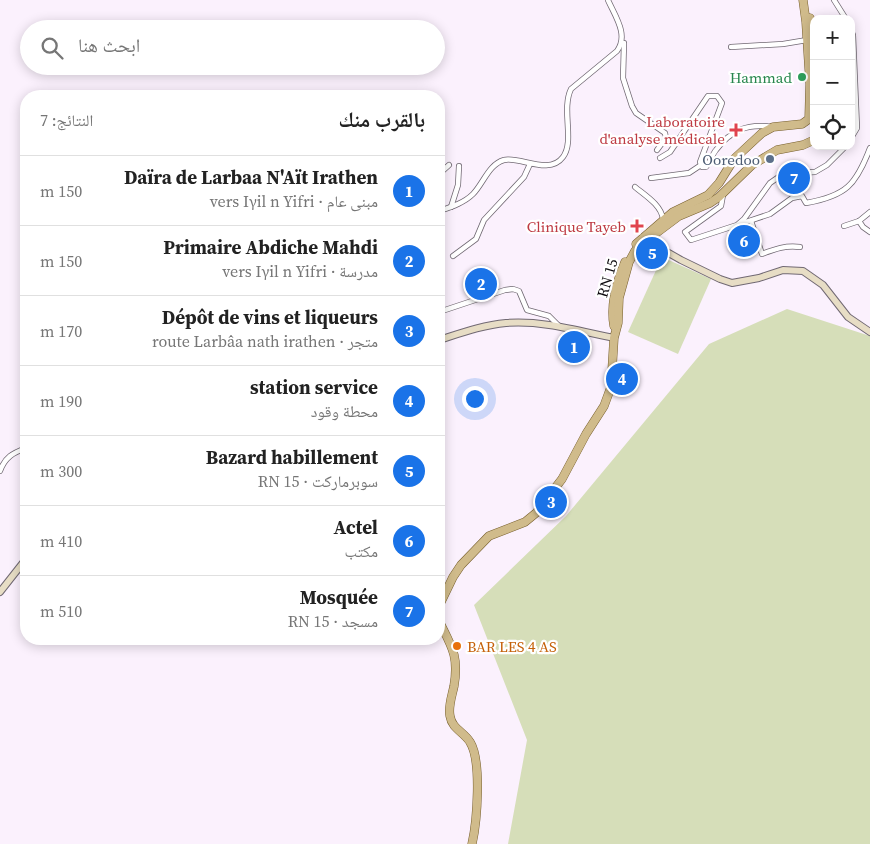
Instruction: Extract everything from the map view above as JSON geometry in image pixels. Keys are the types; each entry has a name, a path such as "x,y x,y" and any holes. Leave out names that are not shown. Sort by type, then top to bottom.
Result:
{"main road":[{"name":"RN 15","path":"803,1 808,6 810,39"},
{"name":"RN 15","path":"445,593 461,565 489,536 531,518 553,493 608,397 611,387 614,336 618,323 619,298 629,262 639,246 664,218 672,212 708,195 719,183 734,159 762,133 773,127 802,124 809,119 810,60"},
{"name":"RN 15","path":"644,239 679,216 710,204 724,194 752,165 774,152 810,142"},
{"path":"644,239 681,260 732,283 760,278 783,270 803,271 823,285 848,317 870,332"},
{"path":"445,338 481,327 507,323 537,324 614,336"},
{"path":"0,592 20,567"},
{"path":"445,632 451,643 455,662 450,707 451,720 456,729 470,742 476,764 477,811 472,844"}],"street":[{"path":"608,0 623,37 623,78 632,106 636,113 665,133 666,138 657,150"},
{"path":"834,0 843,15"},
{"path":"445,209 473,194 496,163 514,159 540,166 555,163 563,158 566,150 568,128 567,98 571,89 617,51 621,46 623,37"},
{"path":"731,47 783,44 810,39"},
{"path":"854,60 855,130"},
{"path":"660,158 670,152 708,96 717,96 721,100 722,107 703,151 701,165"},
{"path":"701,165 706,167 714,151 727,138 748,126 773,127"},
{"path":"724,194 721,206 685,232 691,240 770,214 792,198 802,196 806,203 822,200 843,191 853,183 862,168 870,148"},
{"path":"737,225 744,219 770,183 782,174 815,172 827,165 842,150"},
{"path":"453,256 476,239 484,220 524,178 530,164"},
{"path":"445,169 449,165"},
{"path":"651,178 689,173 701,165"},
{"path":"451,207 458,185 460,166"},
{"path":"635,187 662,212 664,218"},
{"path":"844,226 859,221 870,212"},
{"path":"751,221 762,254 781,247 800,247"},
{"path":"859,221 870,232"},
{"path":"445,310 513,289 519,291 527,310 549,316 560,327"},
{"path":"0,471 3,462 10,454 20,450"}],"green space":[{"path":"662,257 711,279 678,354 628,332"},
{"path":"787,309 870,336 870,844 508,844 527,740 474,605 566,516 709,344"}],"place":[{"name":"Hammad","path":"802,77"},
{"name":"Laboratoire d'analyse médicale","path":"736,130"},
{"name":"Ooredoo","path":"770,159"},
{"name":"Mosquée","path":"794,178"},
{"name":"Clinique Tayeb","path":"637,226"},
{"name":"Actel","path":"744,241"},
{"name":"Bazard habillement","path":"652,253"},
{"name":"Primaire Abdiche Mahdi","path":"481,284"},
{"name":"Daïra de Larbaa N'Aït Irathen","path":"574,347"},
{"name":"station service","path":"622,379"},
{"name":"Dépôt de vins et liqueurs","path":"551,502"},
{"name":"BAR LES 4 AS","path":"457,646"}]}
